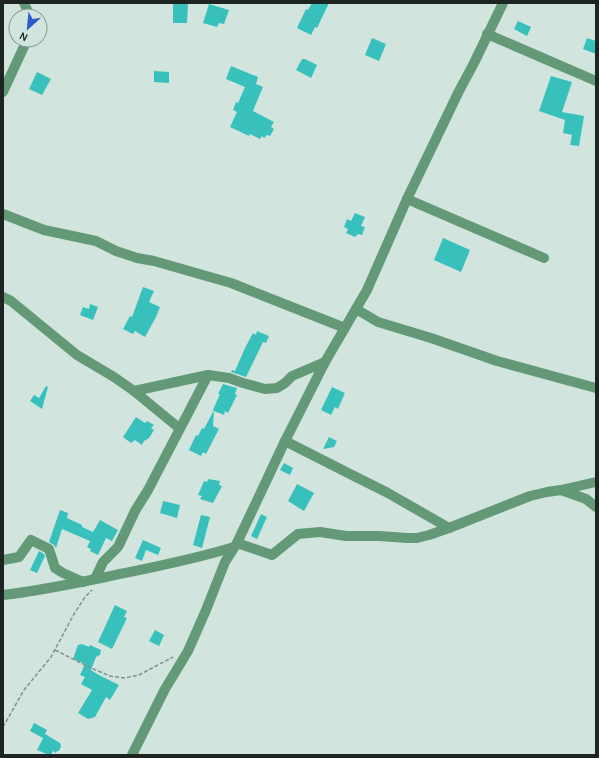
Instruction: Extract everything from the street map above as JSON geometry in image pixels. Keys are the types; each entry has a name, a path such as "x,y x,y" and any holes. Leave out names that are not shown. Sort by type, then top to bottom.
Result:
{"street":[{"path":"132,755 165,689 188,651 225,562 235,545 285,440 325,362 367,290 407,199 503,3"},
{"path":"487,34 596,81"},
{"path":"3,92 23,48"},
{"path":"407,199 544,258"},
{"path":"3,214 44,230 96,241 116,251 137,258 169,265 231,283 345,328"},
{"path":"3,297 11,301 77,355 134,391 179,428"},
{"path":"356,309 378,322 431,338 497,361 596,388"},
{"path":"134,391 208,376 229,378 265,389 277,388 292,376 325,362"},
{"path":"99,578 103,562 117,548 135,511 148,490 179,428 208,376"},
{"path":"285,440 388,493 449,528"},
{"path":"3,595 83,582 173,563 214,553 235,545 272,555 298,534 320,532 346,536 417,538 449,528 530,496 596,482"},
{"path":"561,490 586,499 596,507"},
{"path":"3,560 19,557 32,540 49,549 55,568 72,578 83,582"}],"path":[{"path":"3,727 24,690 51,656 74,614 99,578"},
{"path":"55,650 110,676 124,678 139,675 168,659 188,651"}],"building":[{"path":"173,3 188,3 187,23 173,23"},
{"path":"312,3 329,3 317,28 315,27 311,35 297,28 306,9 308,10"},
{"path":"209,4 229,10 224,24 219,23 217,27 203,23"},
{"path":"518,21 531,27 527,36 514,29"},
{"path":"372,38 386,44 379,61 365,55"},
{"path":"587,38 596,41 596,54 583,49"},
{"path":"302,59 317,65 311,78 296,70"},
{"path":"231,66 258,77 256,84 263,87 253,111 274,122 271,127 274,129 270,136 267,135 264,138 262,136 260,139 250,134 249,136 230,127 237,112 233,110 236,102 238,103 245,87 226,79"},
{"path":"154,71 169,72 169,83 154,82"},
{"path":"37,72 51,79 42,95 29,89"},
{"path":"551,76 572,82 562,112 584,116 579,146 570,145 572,135 563,133 565,120 539,111"},
{"path":"355,213 365,217 361,226 365,227 362,235 358,234 355,237 346,233 348,229 344,227 347,219 351,221"},
{"path":"443,238 470,250 461,272 434,260"},
{"path":"143,287 154,291 149,302 160,307 145,337 135,331 133,334 123,329 130,316 132,317"},
{"path":"90,304 98,307 93,320 80,315 83,307 89,309"},
{"path":"257,331 269,336 266,343 263,342 246,377 231,372 232,370 235,371 253,333 256,335"},
{"path":"223,384 237,388 235,394 237,395 228,413 225,411 224,415 214,411 213,426 219,429 206,454 203,452 201,456 189,450 196,435 198,436 202,428 204,429 214,410 220,394 218,394"},
{"path":"46,386 48,387 42,409 30,401 34,395 39,398"},
{"path":"332,387 345,393 338,409 335,407 331,415 321,410"},
{"path":"136,417 145,423 147,421 154,425 151,428 154,430 142,445 135,440 131,443 123,437"},
{"path":"329,437 337,441 334,447 323,449"},
{"path":"284,463 293,468 290,475 280,470"},
{"path":"208,479 220,481 219,485 222,486 213,503 200,499 202,496 198,495 204,481 207,482"},
{"path":"297,484 314,493 304,511 288,501"},
{"path":"163,501 180,505 177,518 160,513"},
{"path":"60,510 68,513 67,518 93,532 100,520 118,530 112,541 106,538 98,555 90,551 91,549 87,547 90,541 62,529 56,548 49,542"},
{"path":"261,514 267,517 257,539 251,536"},
{"path":"201,515 210,517 202,548 193,545"},
{"path":"143,540 161,548 158,555 146,550 142,561 135,558"},
{"path":"39,551 45,556 37,573 30,570"},
{"path":"115,605 127,611 124,617 127,618 112,649 98,642"},
{"path":"155,630 164,635 159,646 149,641"},
{"path":"82,644 89,647 90,645 101,650 100,655 96,657 91,670 119,685 110,700 106,697 95,717 88,719 78,713 92,690 81,684 85,677 80,675 85,664 73,659 78,645"},
{"path":"34,723 47,730 45,734 60,743 61,746 59,751 56,753 53,751 51,755 49,755 37,750 43,738 30,731"}]}
